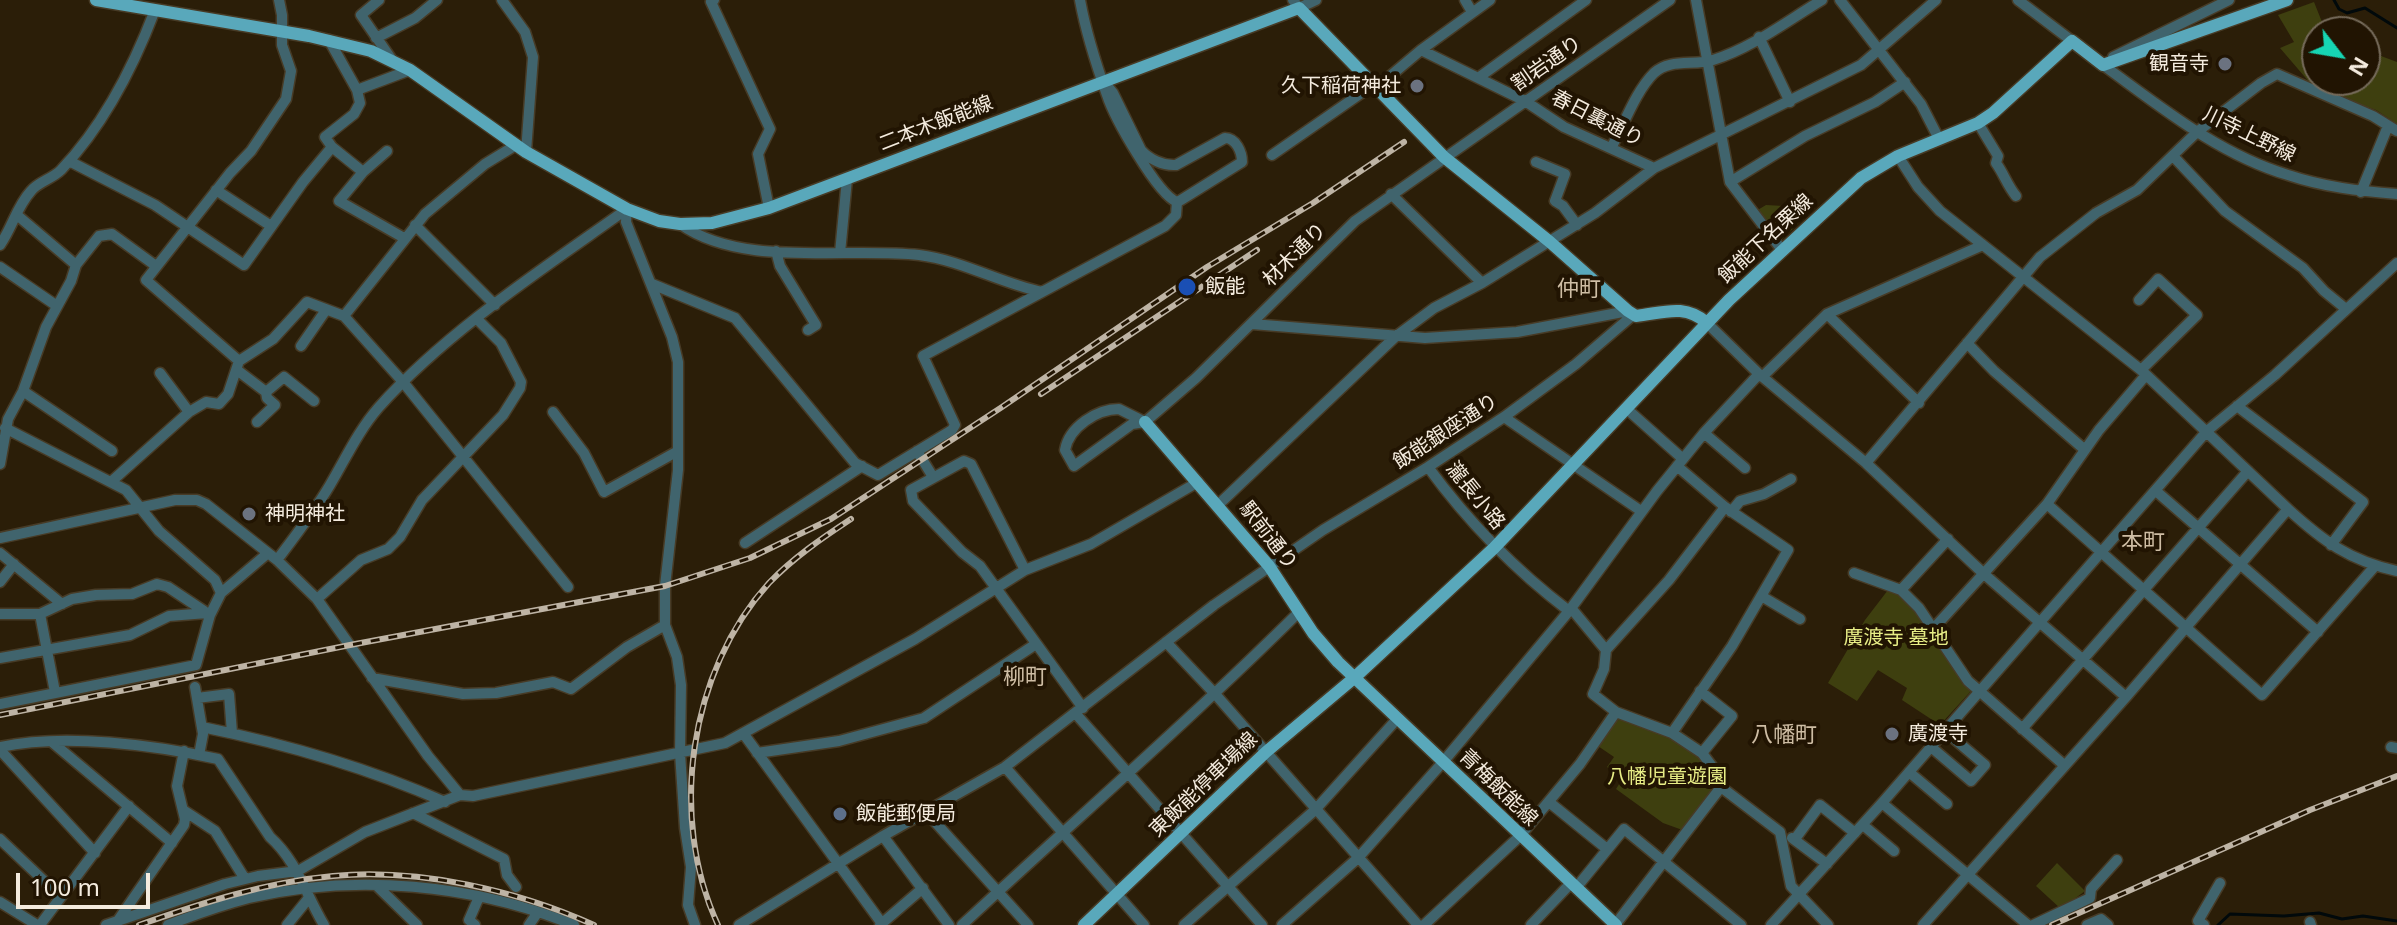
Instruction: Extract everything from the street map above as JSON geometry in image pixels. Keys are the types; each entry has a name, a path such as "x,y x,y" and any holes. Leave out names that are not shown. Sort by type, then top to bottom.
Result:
{"main road":[{"name":"二本木飯能線","path":"96,0 351,44 410,70 521,148 627,209 659,221 680,224 722,221 769,208 1104,82 1296,4"},
{"path":"2072,41 2102,64 2287,0"},
{"path":"1296,4 1444,157 1550,242 1631,313 1640,316 1670,309 1691,313 1707,323"},
{"name":"飯能下名栗線","path":"1354,678 1494,548 1572,463 1628,410 1707,323 1861,178 1898,156 1978,123 2010,100 2072,41"},
{"name":"駅前通り","path":"1145,422 1269,566 1326,648 1354,678"},
{"name":"青梅飯能線","path":"1354,678 1616,925"},
{"name":"東飯能停車場線","path":"1084,925 1266,752 1354,678"}],"street":[{"path":"257,422 275,405 267,398 266,392 146,280 216,190 251,151 286,99 291,71 282,45 279,0"},
{"path":"379,0 361,15 392,60"},
{"path":"376,38 415,18 437,0"},
{"path":"344,316 415,225 485,164 521,148 533,57 525,32 502,0"},
{"path":"714,0 711,2 770,129 758,154 769,208"},
{"path":"1080,0 1092,53 1107,97 1145,166 1170,198 1177,202"},
{"path":"1296,4 1316,0"},
{"path":"1465,0 1472,12"},
{"path":"1272,155 1375,86 1490,0"},
{"path":"1478,78 1586,0"},
{"path":"1649,0 1658,7"},
{"name":"割岩通り","path":"1444,157 1670,0"},
{"path":"1696,0 1730,182 1782,250"},
{"path":"1611,148 1656,71 1666,65 1708,61 1730,54 1822,0"},
{"path":"1840,0 1921,104 1939,139"},
{"path":"1218,505 1395,337 1434,308 1482,283 1577,225 1654,168 1861,65 1936,0"},
{"path":"2018,0 2072,41"},
{"path":"2102,64 2229,0"},
{"path":"0,245 32,188 55,176 92,133 119,91 155,10"},
{"path":"1759,37 1790,102"},
{"path":"329,40 357,90 360,103 354,114 325,137 332,147 363,172"},
{"name":"春日裏通り","path":"1421,50 1525,101 1564,127 1654,168"},
{"name":"川寺上野線","path":"2102,64 2197,132 2235,154 2316,183 2361,192 2397,194"},
{"path":"357,90 410,70"},
{"path":"1866,463 2023,275 2056,243 2096,213 2137,190 2197,132 2277,74 2373,116 2393,129 2361,192"},
{"path":"1104,82 1113,93 1141,150 1157,162 1176,165 1225,138 1235,141 1242,162 1177,202"},
{"path":"1730,182 1805,136 1875,102 1905,82"},
{"path":"1978,123 1998,156 1996,163 2003,173 2004,182 2016,196"},
{"path":"69,161 155,205 244,265 332,147"},
{"path":"387,151 363,172 339,201 404,238"},
{"path":"1898,156 1918,187 1940,211 2144,373 2288,509 2331,545 2363,563 2397,571"},
{"path":"2173,156 2225,211 2303,268 2346,309"},
{"name":"材木通り","path":"1145,422 1119,409 1100,412 1071,435 1066,455 1074,466 1132,424 1145,422 1196,378 1355,221 1444,157"},
{"path":"1536,162 1565,174 1555,201 1563,206 1577,225"},
{"path":"840,253 847,179"},
{"path":"216,190 271,226"},
{"path":"1391,194 1482,283"},
{"path":"652,284 735,318 855,463 878,475 952,430 955,425 923,356 1165,226 1176,215 1177,202"},
{"path":"627,209 626,222 672,337 678,362 678,451 665,586 665,625 677,657 681,685 680,753 691,867 688,905 695,925"},
{"path":"0,704 196,665 207,613 221,593 272,556 310,518 354,440 377,409 403,382 477,319 627,209"},
{"path":"17,215 76,265"},
{"path":"680,224 698,237 729,247 919,255 1042,292"},
{"path":"415,225 495,305"},
{"path":"0,464 3,432 23,391 46,327 71,281 76,265 99,236 112,234 156,266"},
{"path":"1282,925 1358,858 1443,762 1570,610 1680,462 1704,433 1761,376 1827,314 1983,245"},
{"path":"776,251 780,266 816,325 808,330"},
{"path":"1771,925 1882,803 2207,431 2397,263"},
{"path":"0,267 57,306"},
{"path":"1934,628 2047,504 2144,373 2197,315 2158,279 2139,300"},
{"path":"112,481 189,412 206,402 219,404 228,394 238,365 273,339 307,302 344,316 403,382 568,587"},
{"path":"301,346 326,310"},
{"path":"1252,324 1395,337 1460,337 1517,332 1631,313"},
{"name":"飯能銀座通り","path":"739,925 883,836 1005,767 1269,566 1504,417 1576,364 1631,313"},
{"path":"1827,314 1919,403"},
{"path":"317,599 361,560 388,549 410,524 422,500 503,415 521,385 501,343 477,319"},
{"path":"1707,323 1761,376 1866,463 1984,574 2126,697"},
{"path":"1967,343 1994,371 2085,450"},
{"path":"160,373 189,412"},
{"path":"266,392 284,377 314,401"},
{"path":"23,391 112,451"},
{"path":"2237,406 2363,502 2331,545"},
{"path":"1628,410 1728,510 1788,550 1763,597 1672,733"},
{"path":"553,412 584,453 604,492 678,451"},
{"path":"1504,417 1641,511"},
{"path":"3,432 126,490 159,531 215,580 221,593"},
{"path":"1704,433 1745,468"},
{"path":"917,451 933,477"},
{"path":"1025,570 971,464 964,461 911,490 913,501 962,552 980,566 1079,711 1127,772 1262,925"},
{"path":"745,543 862,466"},
{"name":"瀧長小路","path":"1428,467 1458,509 1494,548 1531,582 1570,610 1606,650"},
{"path":"2022,729 2248,471"},
{"path":"1791,479 1764,494 1740,501 1728,510 1606,650 1604,669 1593,694 1616,712 1672,733 1702,753 1717,773 1721,787 1827,864"},
{"path":"106,925 245,879 298,871 365,832 460,795 473,796 725,743 915,639 1025,570 1091,544 1198,482"},
{"path":"2156,491 2318,632"},
{"path":"0,538 175,500 197,500 206,504 272,556 317,599 420,747 460,795"},
{"path":"2047,504 2262,695 2375,566"},
{"path":"1923,925 2288,509"},
{"path":"1901,590 1948,539"},
{"path":"0,553 62,604"},
{"path":"0,582 14,564"},
{"path":"1854,573 1901,590 1934,628 1968,681 2064,765"},
{"path":"0,614 40,614 72,599 141,593 157,584 168,587 207,613"},
{"path":"1763,597 1800,619"},
{"path":"962,925 1127,772 1216,695 1299,612"},
{"path":"0,658 130,635 169,616 207,613"},
{"path":"40,614 55,692"},
{"path":"372,678 463,694 496,693 553,682 571,689 627,647 665,625"},
{"path":"1166,642 1418,925"},
{"path":"757,753 839,741 924,718 1036,644"},
{"path":"1700,691 1732,716 1702,753"},
{"path":"199,755 202,727 196,692 229,694 232,733"},
{"path":"1424,925 1520,836 1588,754 1616,712"},
{"path":"1184,925 1315,810 1397,719"},
{"path":"202,727 275,742 352,765 445,802"},
{"path":"1931,747 1971,781 1985,765 1945,731"},
{"path":"743,733 881,924 923,888"},
{"path":"0,749 52,742 126,744 184,751 218,759 270,837 298,871 306,894 324,925"},
{"path":"52,742 172,843"},
{"path":"0,749 95,853"},
{"path":"119,921 184,825 177,786 184,751"},
{"path":"1005,767 1144,925"},
{"path":"1909,772 1947,804"},
{"path":"1616,925 1721,787"},
{"path":"1549,802 1607,849"},
{"path":"1882,803 2030,925 2090,898 2091,889 2117,860"},
{"path":"1795,839 1820,805 1894,851"},
{"path":"0,902 39,925 129,806"},
{"path":"183,810 215,831 245,879"},
{"path":"413,813 504,859 507,875 516,887"},
{"path":"927,813 1028,925"},
{"path":"1531,925 1624,829 1741,925"},
{"path":"1780,832 1788,879 1799,897 1828,925"},
{"path":"883,836 949,925"},
{"path":"0,839 61,897"},
{"path":"2204,925 2198,921 2220,883"},
{"path":"376,885 417,925"},
{"path":"173,924 249,898 376,885 411,886 479,897 574,925"},
{"path":"287,925 306,894"},
{"path":"475,925 469,920 479,897"},
{"path":"529,925 538,912"},
{"path":"2087,925 2101,919 2108,925"}],"green space":[{"path":"2314,2 2320,16 2301,16 2301,72 2280,48 2294,42 2278,15"},
{"path":"2381,56 2397,62 2397,124 2376,110 2337,96 2381,96"},
{"path":"1766,205 1784,206 1798,224 1781,240 1756,211"},
{"name":"廣渡寺 墓地","path":"1888,590 1901,596 1923,616 1962,683 1971,691 1940,725 1902,700 1907,688 1878,670 1857,701 1828,683 1865,620"},
{"name":"八幡児童遊園","path":"1616,712 1643,720 1702,753 1721,787 1688,832 1663,823 1616,789 1623,778 1607,767 1614,757 1595,744"},
{"path":"2057,863 2085,891 2061,909 2036,886"}],"waterway":[{"path":"2334,0 2339,9 2347,13 2365,8 2397,28"},
{"path":"2218,925 2230,914 2284,916 2319,913 2342,919 2363,916 2397,921"}],"railway":[{"path":"0,715 665,586 750,558 831,519 1207,267 1313,203 1404,142"},
{"path":"1041,394 1257,250"},
{"path":"718,925 703,883 694,838 691,793 695,746 705,701 720,658 742,619 769,583 808,549 851,519"},
{"path":"2052,925 2310,810 2397,776"},
{"path":"139,925 259,888 308,879 365,874 466,884 533,901 594,925"}],"place":[{"name":"観音寺","path":"2225,64"},
{"name":"久下稲荷神社","path":"1417,86"},
{"name":"飯能","path":"1187,287"},
{"name":"神明神社","path":"249,514"},
{"name":"廣渡寺","path":"1892,734"},
{"name":"飯能郵便局","path":"840,814"}],"district":[{"name":"仲町","path":"1579,290"},
{"name":"本町","path":"2143,543"},
{"name":"柳町","path":"1025,678"},
{"name":"八幡町","path":"1784,736"}]}
